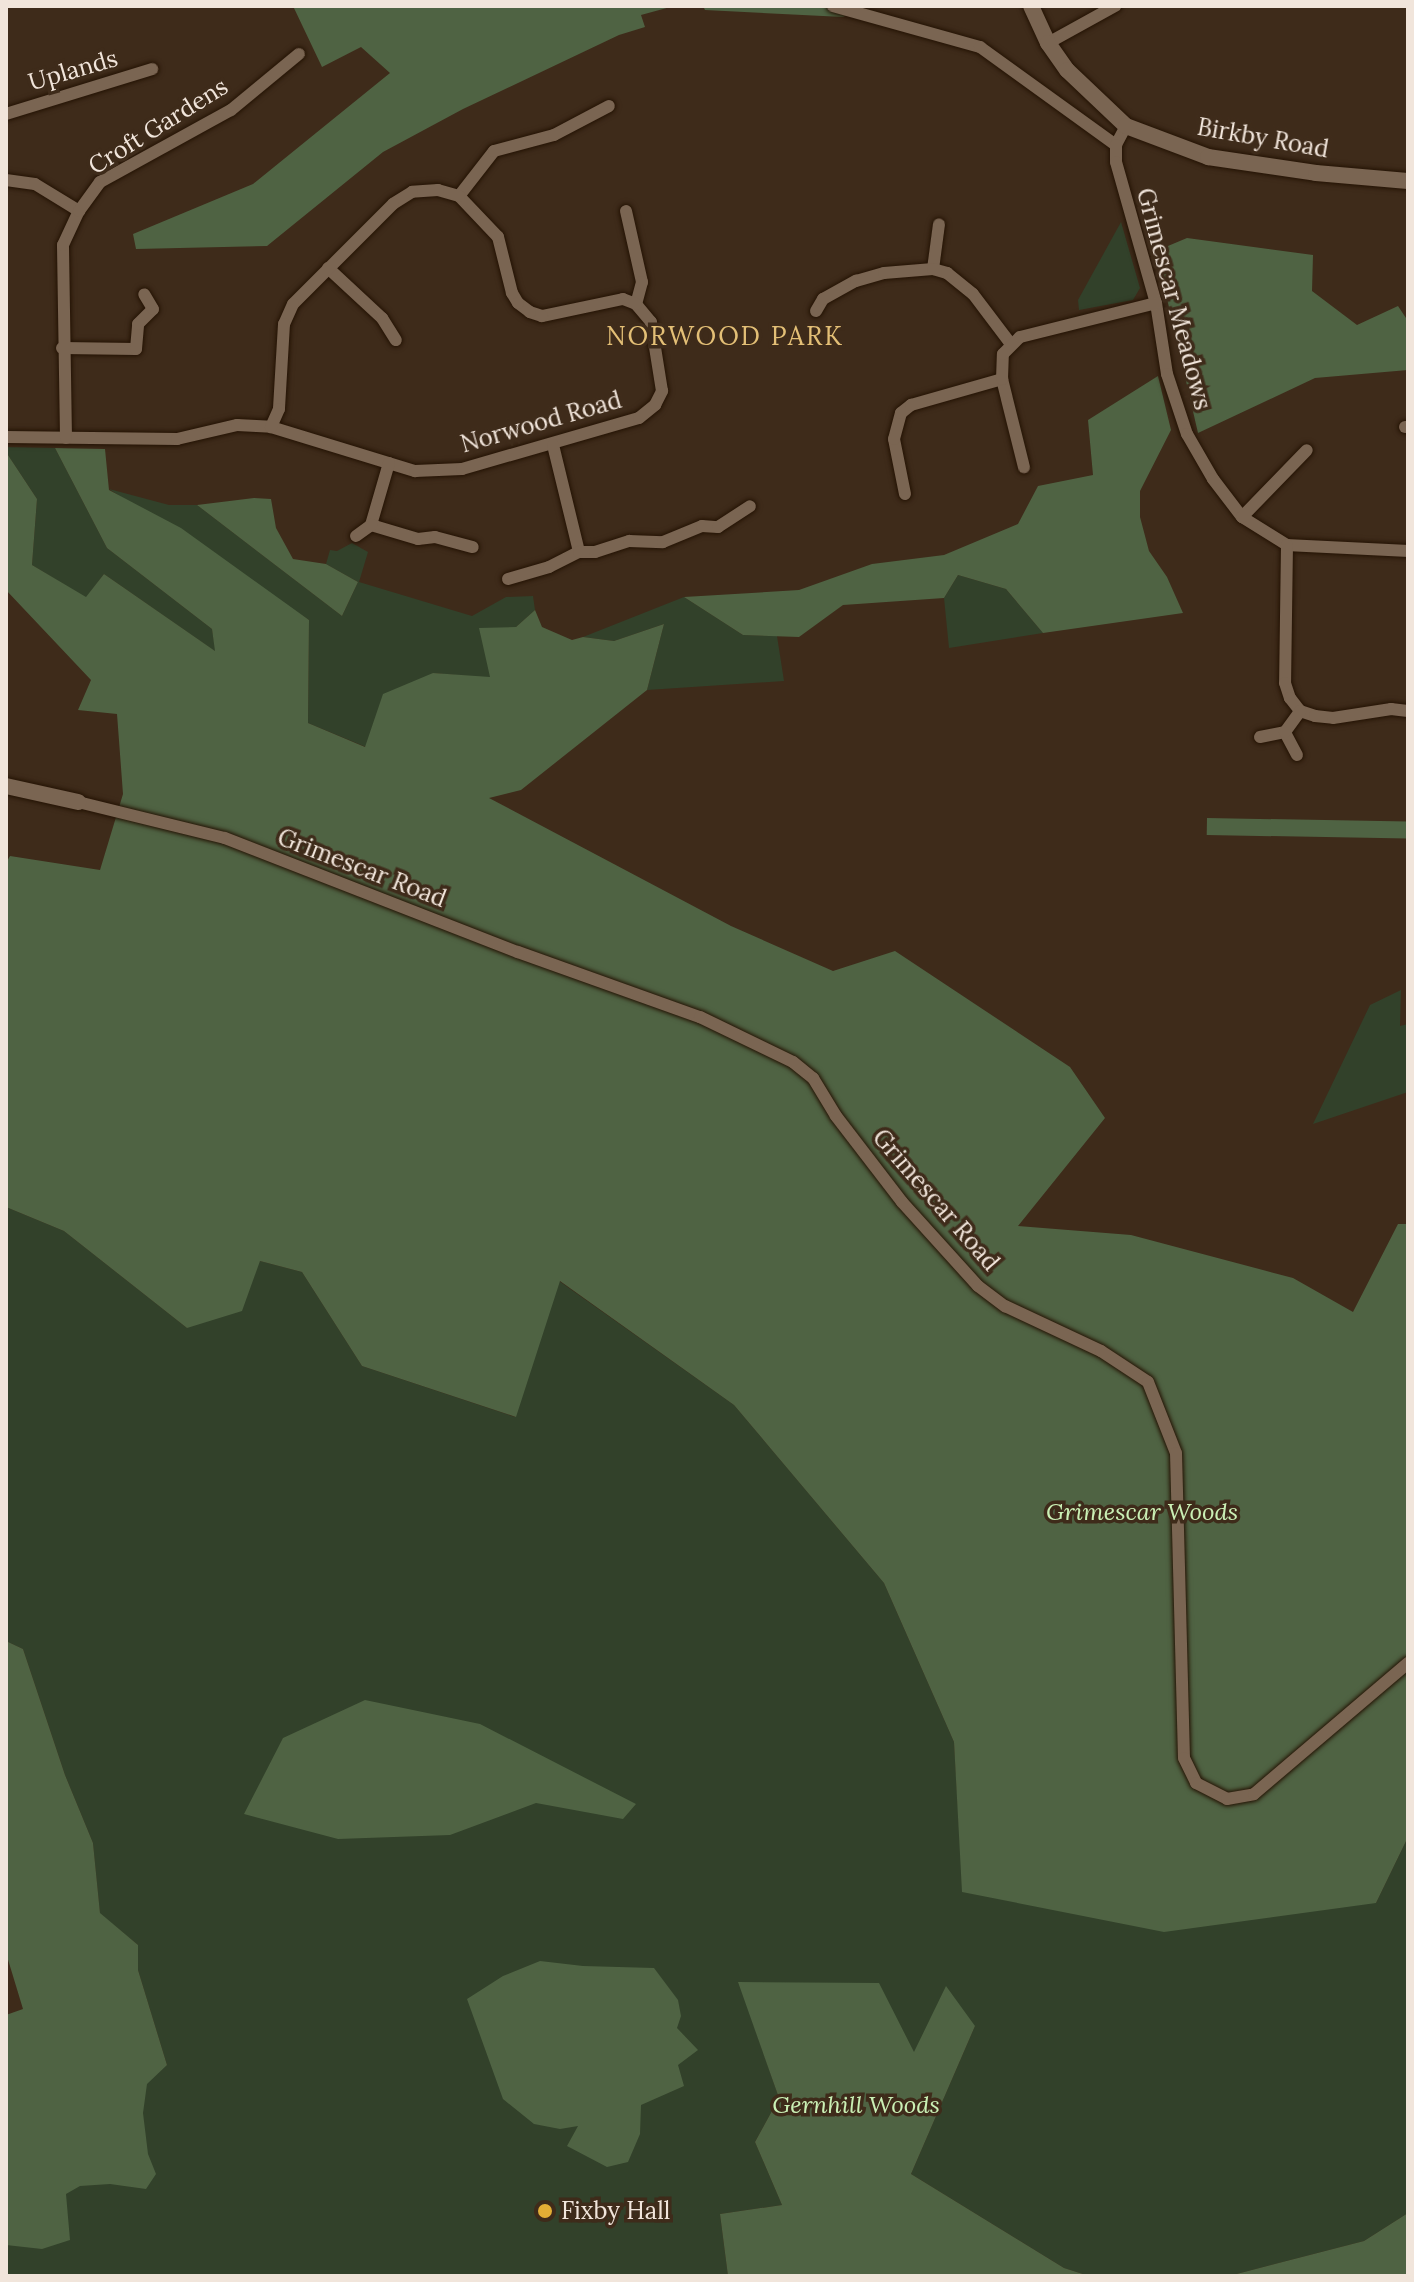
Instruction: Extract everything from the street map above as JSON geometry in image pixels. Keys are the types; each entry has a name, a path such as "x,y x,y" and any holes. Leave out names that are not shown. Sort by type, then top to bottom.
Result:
{"street":[{"path":"833,6 980,47 1116,145 1126,126"},
{"name":"Birkby Road","path":"1031,6 1048,43 1077,81 1126,126 1208,157 1316,173 1408,181"},
{"path":"1048,43 1115,6"},
{"name":"Croft Gardens","path":"66,438 62,348 63,245 79,211 100,182 231,110 299,54"},
{"name":"Uplands","path":"6,114 152,69"},
{"path":"459,196 494,151 554,135 609,106"},
{"name":"Grimescar Meadows","path":"1116,145 1119,177 1156,303 1167,374 1187,434 1213,479 1242,517 1287,545 1408,551"},
{"path":"6,180 35,184 79,211"},
{"path":"271,427 279,409 284,324 293,304 393,204 412,192 438,190 459,196 498,237 512,293 530,312 542,316 608,300 623,299 636,304 642,282 626,211"},
{"path":"933,269 939,224"},
{"path":"328,268 382,318 396,340"},
{"path":"816,311 823,299 856,281 884,273 933,269 947,273 973,294 1010,343"},
{"path":"62,348 136,349 138,324 153,309 144,294"},
{"path":"1024,467 1002,379 1003,354 1010,343 1020,337 1156,303"},
{"name":"Norwood Road","path":"6,437 177,439 237,425 271,427 415,471 462,469 639,418 655,405 662,391 651,322 636,304"},
{"path":"905,494 894,439 901,413 911,405 1002,379"},
{"path":"553,445 579,552"},
{"path":"1242,517 1307,450"},
{"path":"356,536 371,525 389,463"},
{"path":"508,579 549,567 579,552 595,552 629,541 663,542 702,526 718,527 750,506"},
{"path":"371,525 418,539 435,537 473,547"},
{"path":"1287,545 1285,683 1290,698 1300,711 1333,718 1391,709 1408,711"},
{"path":"1260,737 1285,732 1300,711"},
{"path":"1285,732 1297,755"},
{"path":"6,786 78,802"},
{"name":"Grimescar Road","path":"78,802 225,838 505,947 700,1017 793,1062 813,1078 836,1116 902,1202 978,1286 1005,1306 1101,1351 1148,1382 1176,1453 1184,1758 1196,1783 1227,1799 1254,1794 1408,1663"}],"green space":[{"path":"293,6 674,6 641,15 645,27 619,35 463,109 383,152 267,246 136,249 133,234 253,184 390,73 361,47 322,67"},
{"path":"703,6 868,6 843,17 705,10"},
{"path":"1121,222 1140,288 1133,300 1079,310 1078,300"},
{"path":"1187,238 1313,255 1312,291 1357,325 1398,306 1408,321 1408,370 1315,378 1198,433 1156,251"},
{"path":"1158,376 1171,430 1140,491 1140,517 1149,551 1167,577 1183,613 1043,633 1006,589 958,575 944,598 843,605 799,637 743,635 684,597 799,590 872,564 944,555 1018,524 1038,486 1093,475 1088,420"},
{"path":"6,447 55,448 107,548 212,629 216,652 104,574 86,598 32,565 37,499 6,452"},
{"name":"Grimescar Woods","path":"55,448 105,449 109,490 181,528 309,620 308,723 365,747 383,694 433,673 490,677 479,628 516,627 535,610 542,627 572,640 583,637 614,641 664,624 647,690 521,790 489,798 731,926 833,971 895,951 1070,1067 1105,1118 1018,1226 1131,1235 1293,1278 1353,1312 1398,1224 1408,1224 1408,1837 1376,1903 1164,1932 962,1892 954,1742 884,1583 734,1405 560,1281 516,1417 362,1366 302,1272 260,1261 242,1311 187,1328 64,1231 6,1207 6,863 10,856 100,870 123,794 117,714 78,710 91,680 6,590 6,452 37,499 32,565 86,597 104,574 215,651 212,629 107,548"},
{"path":"109,489 169,505 197,505 342,616 358,582 326,564 330,550 337,551 352,543 368,552 359,582 472,616 506,597 533,596 535,610 516,627 490,678 433,673 366,747 308,723 309,620"},
{"path":"271,499 276,528 293,559 326,564 358,582 342,616 197,505"},
{"path":"958,575 1006,589 1043,633 949,648 944,598"},
{"path":"684,597 743,635 777,636 784,681 647,690 664,624 614,641 583,637"},
{"path":"1207,818 1408,822 1408,839 1207,835"},
{"path":"1401,990 1400,1026 1408,1024 1408,1092 1313,1124 1370,1005"},
{"path":"6,1207 64,1231 187,1328 260,1261 302,1272 362,1366 515,1417 559,1281 734,1405 884,1583 954,1742 963,1892 1376,1903 1408,1837 1408,2213 1364,2241 1229,2276 1089,2276 1064,2268 911,2174 975,2026 914,2053 739,1982 779,2098 755,2142 782,2205 720,2214 728,2276 6,2276 6,2140 167,2065 138,1970 138,1945 100,1914 93,1843 65,1775 23,1649 6,1641"},
{"path":"6,1641 23,1649 65,1775 93,1843 100,1913 138,1945 138,1970 167,2065 147,2084 143,2113 148,2154 156,2174 146,2189 110,2184 80,2186 66,2194 70,2240 42,2249 6,2245 6,2015 23,2009 6,1953"},
{"path":"365,1700 480,1724 636,1804 623,1819 536,1803 450,1835 338,1839 244,1814 283,1738"},
{"path":"540,1961 654,1968 678,2000 681,2016 677,2028 698,2050 678,2065 684,2086 641,2105 640,2134 628,2162 607,2167 567,2146 578,2126 560,2129 534,2124 503,2099 467,1999 503,1976"},
{"name":"Gernhill Woods","path":"738,1982 879,1983 914,2052 946,1986 975,2026 911,2174 1064,2268 1089,2276 728,2276 720,2214 782,2205 755,2142 779,2098"},
{"path":"1408,2213 1408,2276 1229,2276 1364,2241"}],"place":[{"name":"Fixby Hall","path":"545,2211"}],"district":[{"name":"NORWOOD PARK","path":"725,336"}]}
